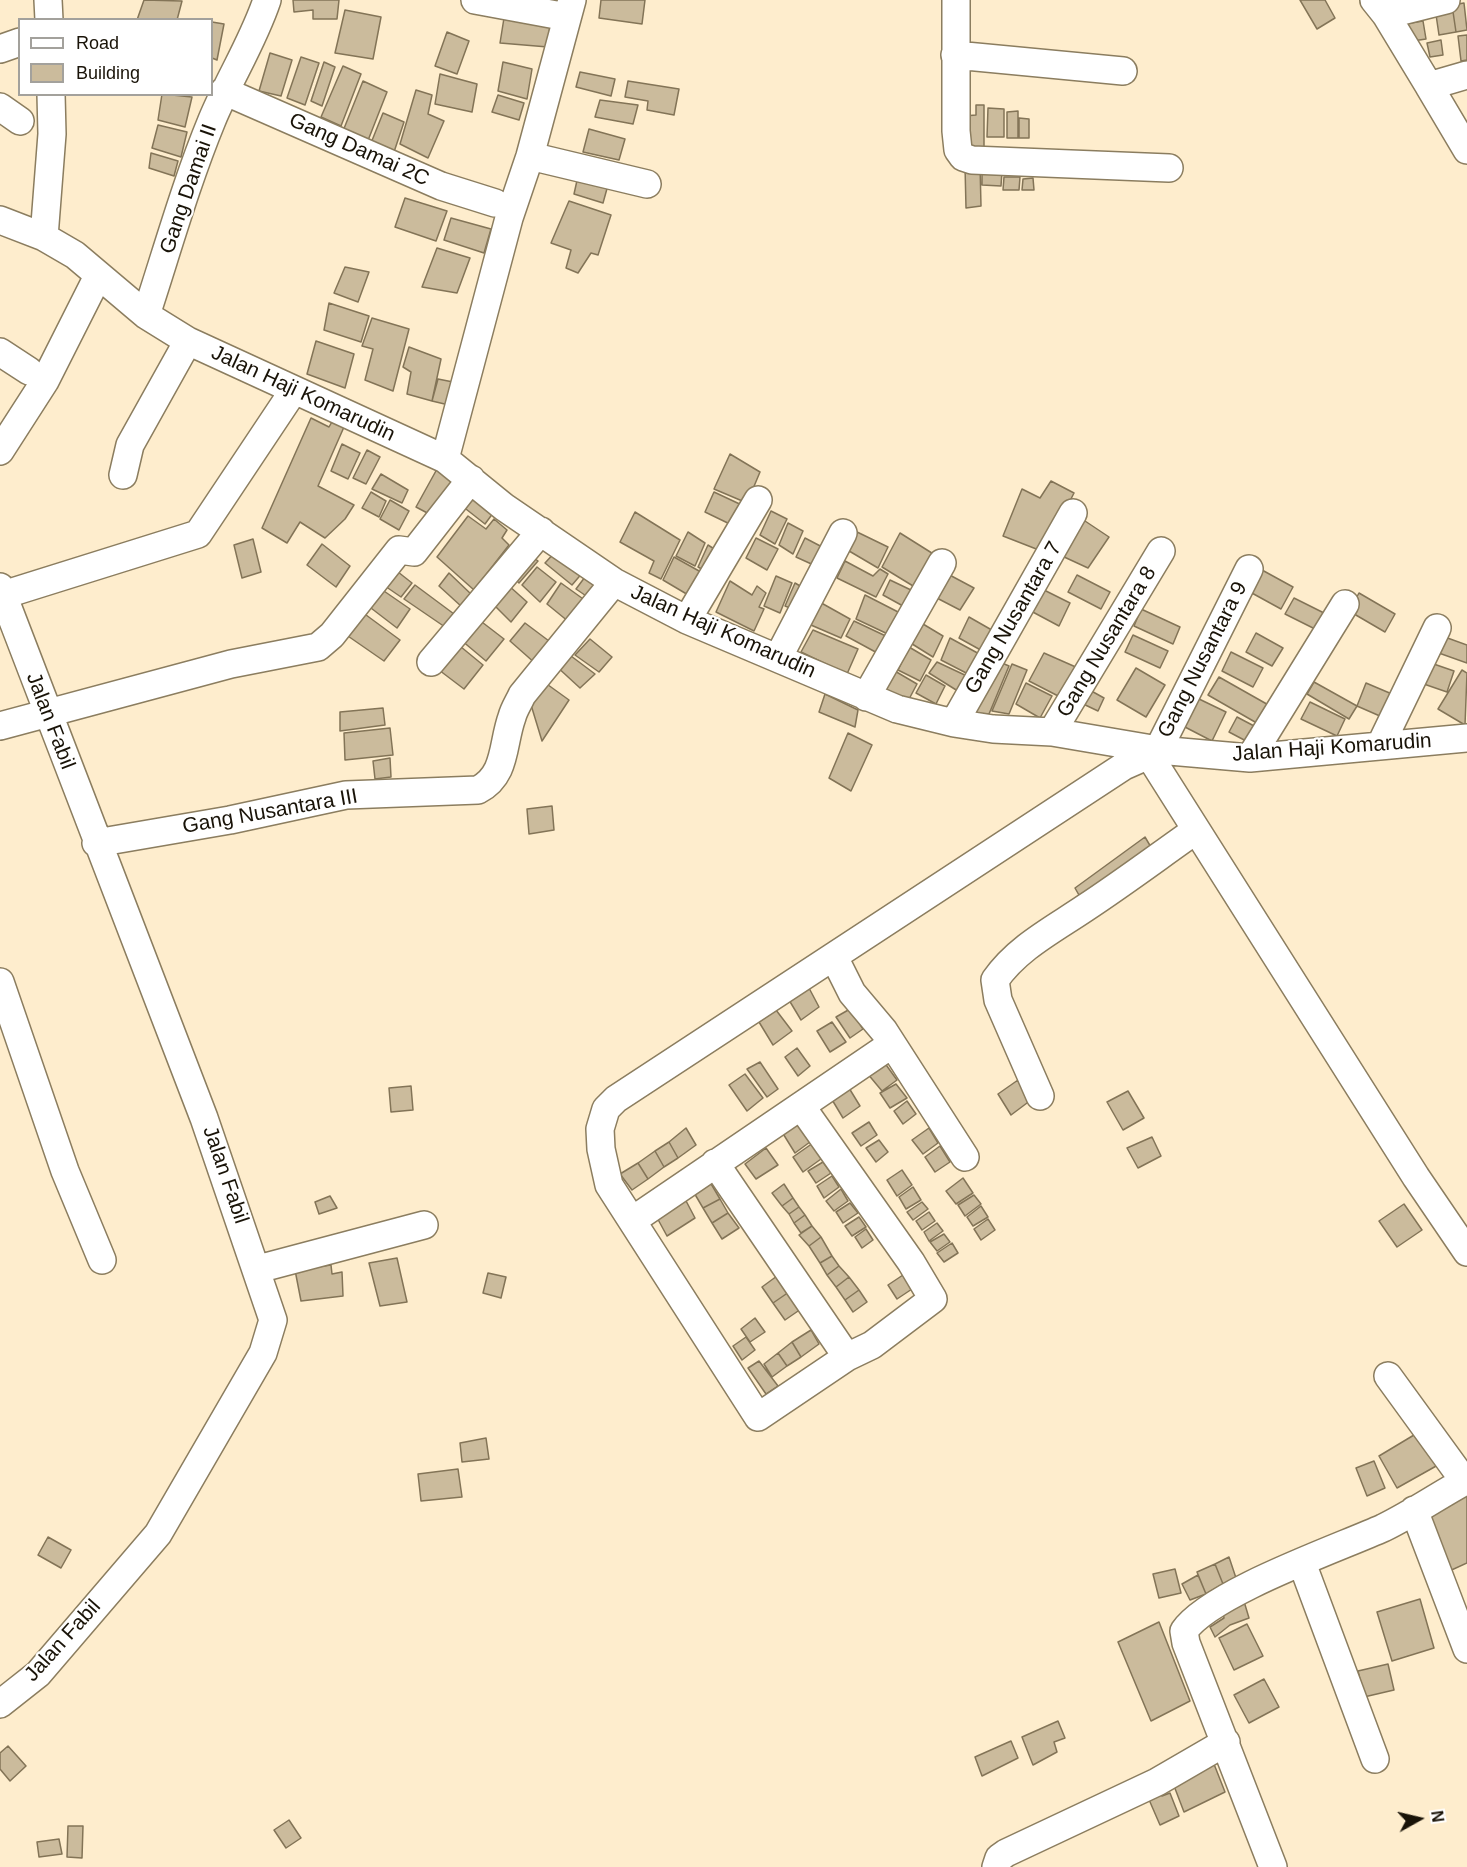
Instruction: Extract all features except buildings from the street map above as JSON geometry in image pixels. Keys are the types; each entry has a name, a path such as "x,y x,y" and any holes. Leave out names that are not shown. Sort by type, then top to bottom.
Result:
{"street":[{"path":"48,0 49,18"},
{"name":"Gang Damai II","path":"146,315 210,123 224,91 255,35 267,0"},
{"path":"445,459 508,218 531,156 570,8 476,0"},
{"path":"956,0 956,131 958,150 963,157 972,160 1169,168"},
{"path":"1446,0 1380,8 1467,150"},
{"path":"0,49 18,43"},
{"path":"955,55 1123,71"},
{"path":"1429,86 1467,75"},
{"name":"Gang Damai 2C","path":"224,91 441,186 495,203"},
{"path":"44,237 52,134 51,96"},
{"path":"531,156 647,184"},
{"name":"Jalan Haji Komarudin","path":"3,227 44,237 75,255 146,315 188,341 445,459 504,507 614,582 687,620 897,709 954,723 993,729 1052,732 1153,753 1250,758 1467,738"},
{"path":"0,451 45,381 98,276"},
{"path":"123,475 130,446 188,341"},
{"path":"0,352 29,371"},
{"path":"2,591 198,534 294,390"},
{"path":"0,726 231,664 318,647 332,635 399,550 414,552 471,479"},
{"path":"687,620 758,500"},
{"name":"Gang Nusantara 7","path":"954,723 1073,513"},
{"path":"431,662 541,531"},
{"path":"778,658 843,533"},
{"name":"Gang Nusantara 8","path":"1052,732 1161,551"},
{"path":"866,697 942,563"},
{"name":"Gang Nusantara 9","path":"1153,753 1249,569"},
{"name":"Gang Nusantara III","path":"96,843 230,820 346,795 478,790 489,785 502,762 512,717 522,695 614,582"},
{"name":"Jalan Fabil","path":"0,1704 38,1674 158,1534 263,1353 273,1320 258,1269 204,1118 96,843 2,591"},
{"path":"1250,758 1345,604"},
{"path":"1380,746 1437,628"},
{"path":"801,1106 911,1262 933,1299 872,1345 846,1357 758,1417 609,1185 600,1129 606,1109 616,1099 679,1055 834,957 983,856 1124,766 1153,753 1196,830 1416,1177 1467,1252"},
{"path":"1041,1096 998,1000 995,980 1001,971 1047,931 1084,909 1196,830"},
{"path":"834,957 852,993 892,1044 965,1157"},
{"path":"0,982 65,1172 102,1260"},
{"path":"633,1220 892,1044"},
{"path":"715,1163 846,1357"},
{"path":"258,1269 424,1225"},
{"path":"1273,1867 1186,1643 1184,1631 1197,1615 1302,1563 1384,1527 1466,1481 1388,1377"},
{"path":"1414,1510 1467,1649"},
{"path":"1302,1563 1375,1759"},
{"path":"996,1867 999,1858 1006,1853 1157,1782 1226,1742"}]}
